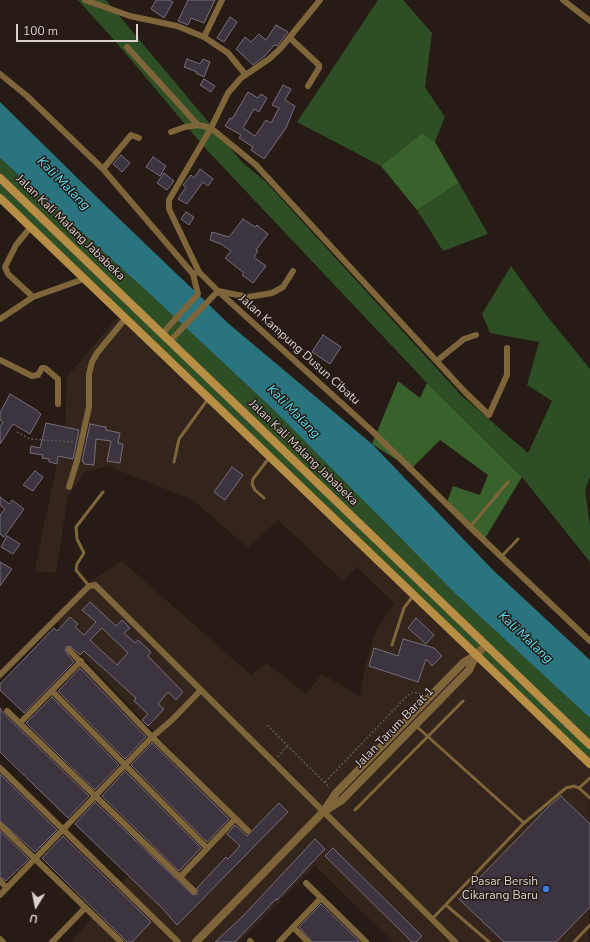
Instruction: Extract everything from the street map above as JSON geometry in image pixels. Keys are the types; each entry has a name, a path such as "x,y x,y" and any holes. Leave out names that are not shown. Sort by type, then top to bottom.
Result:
{"main road":[{"name":"Jalan Kali Malang Jababeka","path":"0,178 162,334 173,338 486,645 590,744"},
{"path":"0,198 590,764"},
{"path":"16,213 25,202"}],"street":[{"path":"86,0 130,16 177,26 204,37 228,53 245,74"},
{"path":"204,37 222,0"},
{"path":"162,334 198,294 196,273 168,204 169,200 211,128 228,93 245,74 269,59 290,38 320,0"},
{"path":"563,0 590,21"},
{"path":"290,38 319,65 319,68 308,86"},
{"path":"126,47 198,125"},
{"name":"Jalan Kampung Dusun Cibatu","path":"0,74 27,96 103,169 196,273 218,291 371,430 501,557 590,641"},
{"path":"171,132 198,125 211,128 256,165 438,360 465,392 489,415 506,375 507,348"},
{"path":"103,169 131,135 139,138"},
{"path":"30,228 16,245 5,267 8,274 33,297"},
{"path":"173,338 218,291 248,297 272,293 283,287 293,271"},
{"path":"0,319 33,297 84,279"},
{"path":"69,487 77,461 89,407 89,374 92,362 97,353 125,319"},
{"path":"438,360 464,339 476,335"},
{"path":"0,360 32,376 38,375 42,368 45,368 58,379 58,404"},
{"path":"0,675 89,586 95,585 101,589 201,690 433,918 455,942"},
{"name":"Jalan Tarum Barat 1","path":"196,942 324,811 336,793 463,664 476,655 486,645"},
{"path":"69,650 152,737 248,831"},
{"name":"Jalan Tarum Barat 1","path":"324,811 342,800 469,670 476,655"},
{"path":"20,723 81,661"},
{"path":"0,895 125,767 152,737 172,720 201,690"},
{"path":"52,691 125,767 207,848"},
{"path":"7,711 194,891"},
{"path":"0,768 178,942"},
{"path":"180,877 235,819"},
{"path":"0,825 118,941"},
{"path":"0,881 7,888"},
{"path":"306,883 366,942"},
{"path":"279,942 321,898"},
{"path":"52,942 85,908"},
{"path":"293,927 308,942"},
{"path":"0,939 3,942"}],"lane":[{"path":"174,462 179,439 208,398"},
{"path":"264,498 252,484 253,479 270,457"},
{"path":"470,527 508,482"},
{"path":"89,586 76,570 76,567 84,553 75,532 76,527 103,492"},
{"path":"501,557 518,539"},
{"path":"392,645 404,608 414,594"},
{"path":"355,810 463,701"},
{"path":"415,725 524,823"},
{"path":"579,788 590,778"},
{"path":"433,918 524,823 566,788 574,786 579,788 590,798"},
{"path":"446,905 489,942"},
{"path":"574,942 590,925"}],"path":[{"path":"17,432 30,439 67,440"},
{"path":"325,782 408,695 413,692 419,692 429,698"},
{"path":"267,725 336,793"},
{"path":"274,761 288,746"}],"shaded area":[{"path":"120,314 590,764 589,942 393,942 315,866 240,942 71,942 206,787 72,645 59,625 55,615 90,582 122,561 251,675 267,663 306,694 322,674 360,696 365,667 375,633 394,603 357,567 343,581 278,520 248,548 193,500 108,466 85,472 68,496 56,573 35,571 65,428 67,377"}],"green space":[{"path":"78,0 106,0 242,162 266,182 461,395 528,453 552,401 527,385 539,342 490,333 482,314 511,266 547,316 590,369 590,477 585,490 590,526 590,562 522,477 427,383 206,149 115,41"},
{"path":"378,0 403,0 432,33 425,87 445,117 435,142 422,133 381,166 297,122"},
{"path":"422,133 435,142 459,183 417,210 381,166"},
{"path":"0,158 156,299 276,412 441,578 590,718 590,764 0,198"},
{"path":"459,183 488,234 443,251 417,210"},
{"path":"398,381 420,398 427,383 522,477 484,540 446,505 453,486 480,495 488,475 440,440 411,469 372,444"}],"water":[{"name":"Kali Malang","path":"0,102 229,324 372,444 493,570 590,660 590,718 456,594 276,412 150,294 0,158"}],"building":[{"path":"156,0 169,0 173,2 164,18 151,9"},
{"path":"188,0 215,0 204,23 191,18 188,25 178,21"},
{"path":"230,17 237,22 224,42 217,38"},
{"path":"276,25 288,32 277,46 274,45 265,56 253,65 236,49 245,37 251,42 259,34 266,40"},
{"path":"187,59 200,64 203,59 210,62 204,77 196,73 197,72 184,67"},
{"path":"204,79 215,86 211,92 200,85"},
{"path":"283,85 291,89 285,100 295,106 286,128 264,159 251,150 253,147 239,138 241,135 225,126 230,118 232,119 248,92 258,98 261,94 267,98 259,112 254,109 243,128 255,136 266,120 271,123 279,108 272,105"},
{"path":"121,155 130,163 122,172 113,164"},
{"path":"153,157 166,166 160,176 146,167"},
{"path":"200,169 213,179 208,186 203,182 187,204 178,199 186,187 183,185 191,175 194,178"},
{"path":"164,173 174,181 167,190 157,183"},
{"path":"186,212 194,217 189,225 181,219"},
{"path":"243,219 255,227 257,225 268,234 256,250 258,251 254,257 266,266 253,283 242,275 244,273 225,258 231,251 221,244 210,240 212,232 229,237"},
{"path":"323,335 341,347 330,364 312,352"},
{"path":"10,394 41,414 30,434 13,424 0,444 0,427 3,422 0,420 0,413"},
{"path":"46,423 79,430 73,459 58,456 57,464 49,462 49,459 42,458 43,455 30,453 31,446 40,448"},
{"path":"90,424 106,427 106,430 120,433 118,443 123,444 120,463 107,461 111,441 96,439 94,465 84,464 82,461"},
{"path":"232,467 243,475 225,500 214,492"},
{"path":"35,471 43,477 33,491 23,485"},
{"path":"0,497 9,504 12,500 24,509 4,537 0,534 0,515 5,509 0,505"},
{"path":"7,536 20,544 13,554 1,547"},
{"path":"0,562 12,569 0,586"},
{"path":"90,602 116,626 122,620 130,628 124,633 135,643 138,640 151,652 148,656 183,692 176,700 168,692 158,704 164,709 148,726 142,720 148,714 134,701 136,698 84,651 80,655 70,646 66,647 65,651 74,662 24,713 0,690 0,684 54,628 57,631 70,617 78,624 75,627 84,635 96,622 82,610","holes":["102,628 128,653 117,665 90,640"]},
{"path":"416,618 434,635 426,644 408,628"},
{"path":"403,639 434,648 442,656 432,666 426,659 418,682 369,666 374,648 398,656"},
{"path":"80,668 146,737 125,759 58,691"},
{"path":"52,697 119,765 95,790 26,723"},
{"path":"0,708 4,714 89,796 68,818 0,752"},
{"path":"152,743 229,819 207,842 131,765"},
{"path":"125,771 201,848 179,871 102,796"},
{"path":"0,774 57,830 35,852 0,821"},
{"path":"561,796 590,824 590,907 556,942 504,942 459,899 549,806"},
{"path":"95,802 193,895 197,894 197,888 226,857 228,859 240,846 227,834 235,825 247,836 279,803 288,812 177,925 163,909 75,824"},
{"path":"0,831 29,859 6,881 0,877"},
{"path":"63,836 151,922 132,942 127,942 42,858"},
{"path":"315,839 325,849 277,900 276,899 235,942 215,942 243,916"},
{"path":"333,848 422,936 416,942 412,942 325,856"},
{"path":"321,904 360,942 312,942 299,927"}],"place":[{"name":"Pasar Bersih Cikarang Baru","path":"546,889"}]}
